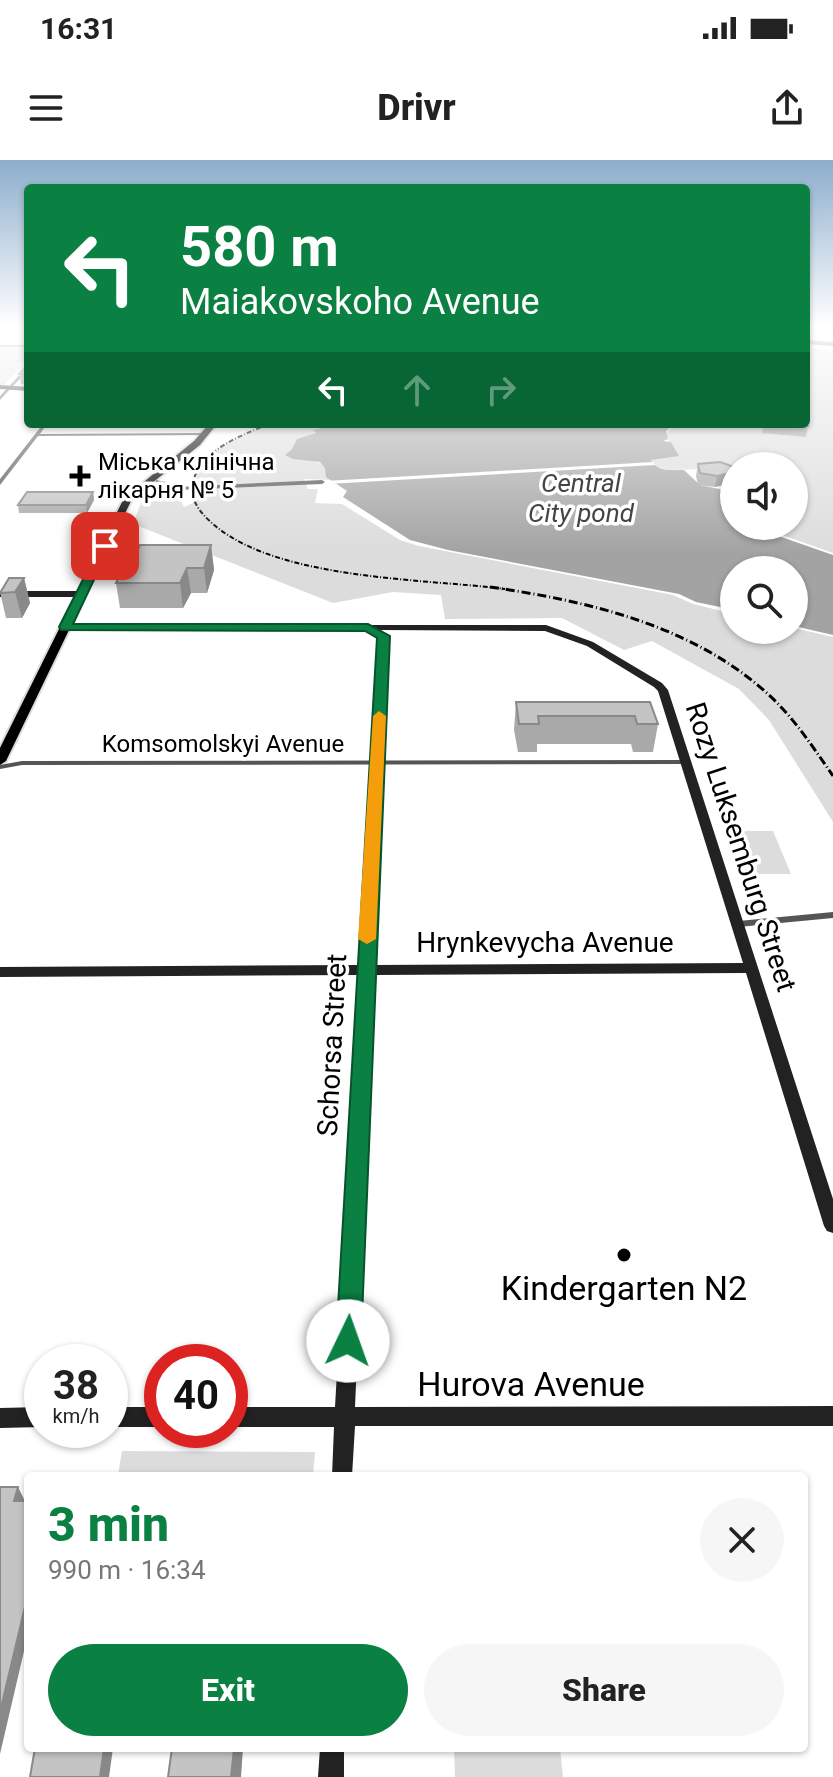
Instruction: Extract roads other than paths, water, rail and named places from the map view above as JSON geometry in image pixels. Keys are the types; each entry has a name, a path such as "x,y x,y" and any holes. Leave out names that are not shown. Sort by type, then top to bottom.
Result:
{"main road":[{"path":"0,764 128,498 211,428"}],"street":[{"path":"0,483 42,428"},
{"path":"104,435 108,428"},
{"path":"37,435 207,434"},
{"path":"158,481 173,485 175,489"},
{"path":"153,490 322,482"},
{"path":"141,498 161,497 175,489"},
{"path":"0,594 82,594"},
{"path":"65,627 368,628 390,632"},
{"name":"Rozy Luksemburg Street","path":"390,632 546,628 590,644 661,687 833,1226"},
{"name":"Schorsa Street","path":"342,1472 365,969 377,764 390,632"},
{"name":"Komsomolskyi Avenue","path":"0,764 686,762"},
{"path":"739,924 833,915"},
{"name":"Hrynkevycha Avenue","path":"0,972 753,968"},
{"name":"Hurova Avenue","path":"248,1417 833,1416"},
{"path":"0,1418 24,1417"},
{"path":"331,1777 332,1752"}],"water":[{"name":"Central City pond","path":"669,428 666,431 668,439 663,441 671,442 679,456 651,460 657,467 684,470 700,485 720,489 720,540 790,540 833,555 833,635 808,629 808,556 720,556 720,607 696,602 679,594 410,540 343,497 347,491 326,477 325,468 320,462 285,455 297,439 316,433 313,430"}],"tunnel":[{"path":"119,489 153,490"}],"railway":[{"path":"259,428 212,454 196,474 192,486 193,497 202,513 228,535 262,552 301,564 388,578 499,588"},
{"path":"490,587 499,588"},
{"path":"499,588 505,589"},
{"path":"499,588 601,609 637,620 706,650 768,694 803,733 833,776"}],"place":[{"name":"Міська клінічна лікарня № 5","path":"80,476"},
{"name":"Kindergarten N2","path":"624,1255"}]}
